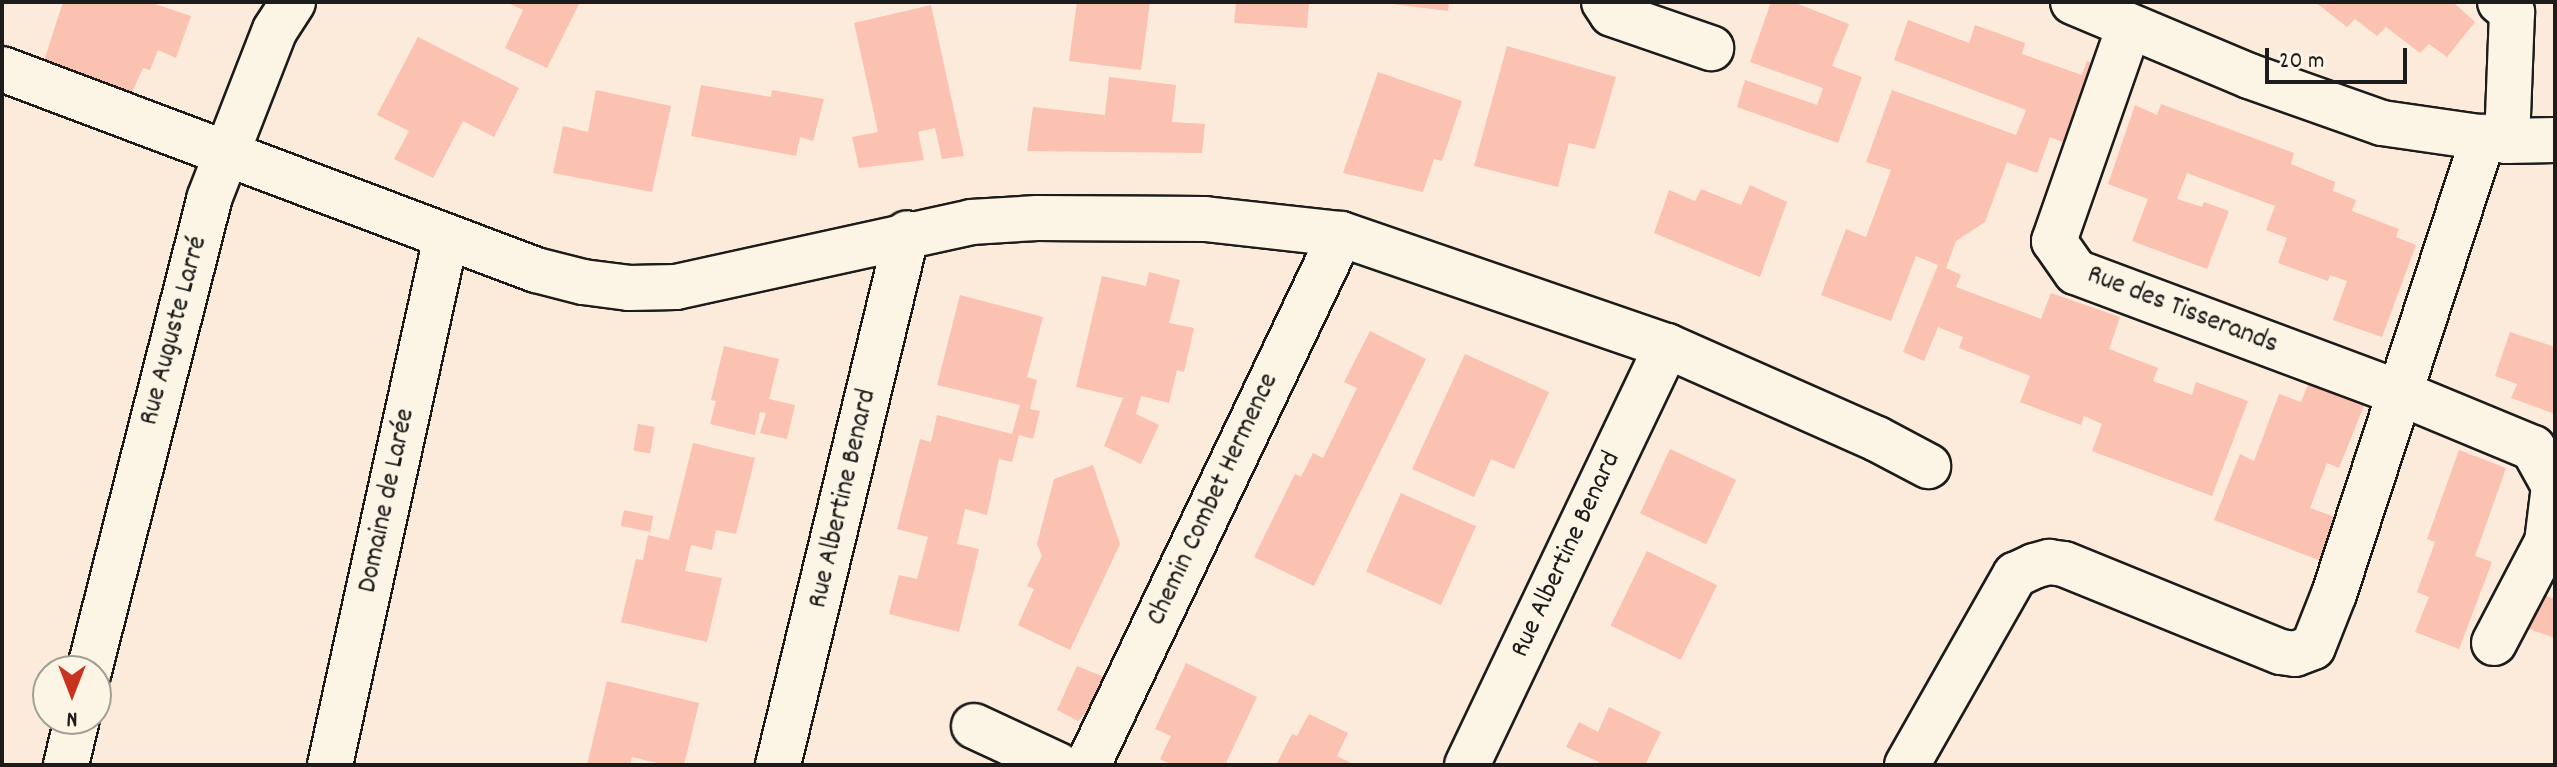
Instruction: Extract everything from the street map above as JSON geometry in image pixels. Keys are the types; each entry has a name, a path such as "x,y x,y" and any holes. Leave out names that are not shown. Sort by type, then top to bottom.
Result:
{"street":[{"name":"Rue Auguste Larré","path":"93,655 205,213 275,30 293,2"},
{"path":"1604,2 1612,14 1711,48"},
{"path":"2073,2 2249,76 2382,123 2495,139 2555,140"},
{"path":"1907,765 2015,575 2034,566 2049,562 2064,564 2281,652 2295,654 2313,647 2334,594 2400,393 2495,139 2512,12 2500,2"},
{"name":"Rue des Tisserands","path":"2129,27 2054,241 2076,272 2400,393 2533,448 2554,486 2547,542 2494,643"},
{"path":"2,69 536,270 583,282 629,288 676,287 722,279 907,233 971,222 1037,218 1205,219 1341,234 1667,346 1877,439 1928,466"},
{"name":"Rue Albertine Benard","path":"778,765 907,233"},
{"name":"Chemin Combet Hermence","path":"1088,765 1341,234"},
{"name":"Domaine de Larée","path":"330,765 446,237"},
{"name":"Rue Albertine Benard","path":"1467,765 1667,346"},
{"path":"974,726 1058,765"},
{"path":"66,765 73,735"}],"building":[{"path":"63,2 149,2 191,16 176,58 158,50 150,70 143,68 131,94 43,64"},
{"path":"506,2 580,2 547,68 505,48 523,10"},
{"path":"1077,2 1150,2 1141,70 1069,61"},
{"path":"1236,2 1309,2 1307,28 1234,23"},
{"path":"1376,2 1449,2 1448,11"},
{"path":"1771,2 1793,2 1849,24 1832,66 1862,77 1838,143 1737,107 1745,80 1817,105 1823,88 1750,62"},
{"path":"2315,2 2453,2 2475,22 2447,57 2429,44 2420,53 2386,27 2377,36 2355,19 2347,27"},
{"path":"931,5 964,156 942,159 935,128 918,132 924,160 859,168 852,137 878,132 854,23"},
{"path":"1908,20 1969,43 1975,25 2025,43 2022,54 2082,75 2087,61 2112,70 2084,151 2050,137 2037,173 2007,162 1985,222 1956,241 1946,268 1961,275 1956,287 2041,319 2051,293 2120,317 2109,349 2158,368 2153,381 2192,395 2196,382 2248,401 2212,496 2092,451 2102,424 2084,416 2081,425 2020,402 2030,376 1959,348 1963,337 1938,327 1924,361 1903,352 1938,265 1916,256 1891,321 1821,295 1846,229 1866,237 1891,170 1866,162 1892,90 2016,135 2026,110 1894,60"},
{"path":"418,37 519,88 494,137 463,121 433,178 394,159 409,131 377,115"},
{"path":"1507,46 1616,77 1595,149 1569,143 1558,187 1474,166"},
{"path":"1378,72 1462,101 1442,161 1434,159 1423,192 1343,173"},
{"path":"1109,77 1176,85 1172,122 1205,124 1202,153 1027,151 1033,107 1105,115"},
{"path":"701,85 771,97 772,90 824,99 813,141 800,137 796,156 691,136"},
{"path":"596,90 671,106 652,192 553,173 563,126 588,132"},
{"path":"2161,104 2294,153 2291,164 2335,182 2333,191 2356,200 2352,211 2399,229 2396,237 2416,245 2382,337 2333,320 2347,281 2330,275 2328,281 2278,263 2287,238 2266,230 2275,206 2187,173 2177,199 2202,207 2204,202 2229,211 2207,269 2132,241 2148,199 2108,184 2135,105 2157,115"},
{"path":"1750,185 1787,202 1760,277 1654,233 1669,190 1695,201 1701,189 1741,205"},
{"path":"1149,272 1180,280 1169,323 1194,328 1184,372 1177,370 1169,403 1141,396 1136,414 1159,425 1141,464 1104,446 1123,398 1076,387 1102,276 1146,286"},
{"path":"960,295 1043,317 1027,377 1037,380 1030,409 1040,411 1033,439 1019,435 1012,462 999,459 987,515 965,509 957,544 979,549 959,632 889,614 899,575 917,579 928,537 897,529 920,439 931,442 937,415 1012,434 1020,405 937,385"},
{"path":"1370,331 1426,359 1314,586 1254,557 1295,474 1301,477 1313,453 1323,458 1357,388 1344,382"},
{"path":"2510,332 2555,347 2555,414 2511,398 2517,384 2495,376"},
{"path":"724,346 779,359 769,399 795,405 787,439 760,433 766,413 760,412 755,435 710,424 716,401 711,400"},
{"path":"1465,354 1549,392 1514,469 1491,459 1474,497 1412,469"},
{"path":"2309,382 2365,403 2339,468 2327,463 2310,508 2338,518 2321,561 2214,520 2240,454 2254,461 2279,394 2301,402"},
{"path":"638,424 655,427 650,454 633,451"},
{"path":"693,443 755,458 736,534 716,530 712,550 691,545 685,571 722,578 707,642 621,622 636,559 643,560 648,535 669,540"},
{"path":"1670,449 1736,480 1706,544 1640,513"},
{"path":"2459,450 2506,468 2475,556 2492,562 2459,649 2415,632 2429,597 2417,592 2435,542 2427,539"},
{"path":"1093,465 1120,544 1070,650 1018,625 1034,589 1027,586 1042,556 1037,544 1054,479"},
{"path":"1401,493 1476,526 1441,605 1366,572"},
{"path":"624,510 653,516 650,532 621,526"},
{"path":"1647,551 1717,585 1681,660 1611,626"},
{"path":"2540,594 2555,599 2555,638 2526,628"},
{"path":"1186,663 1257,697 1225,765 1172,765 1160,759 1171,736 1155,729"},
{"path":"1077,666 1104,677 1090,708 1078,721 1057,710"},
{"path":"607,681 699,703 684,765 665,765 632,757 630,765 587,765"},
{"path":"1609,707 1661,732 1645,765 1598,765 1599,762 1566,747 1579,722 1598,732"},
{"path":"1309,714 1348,733 1337,756 1355,765 1276,765 1292,734 1297,736"}]}
